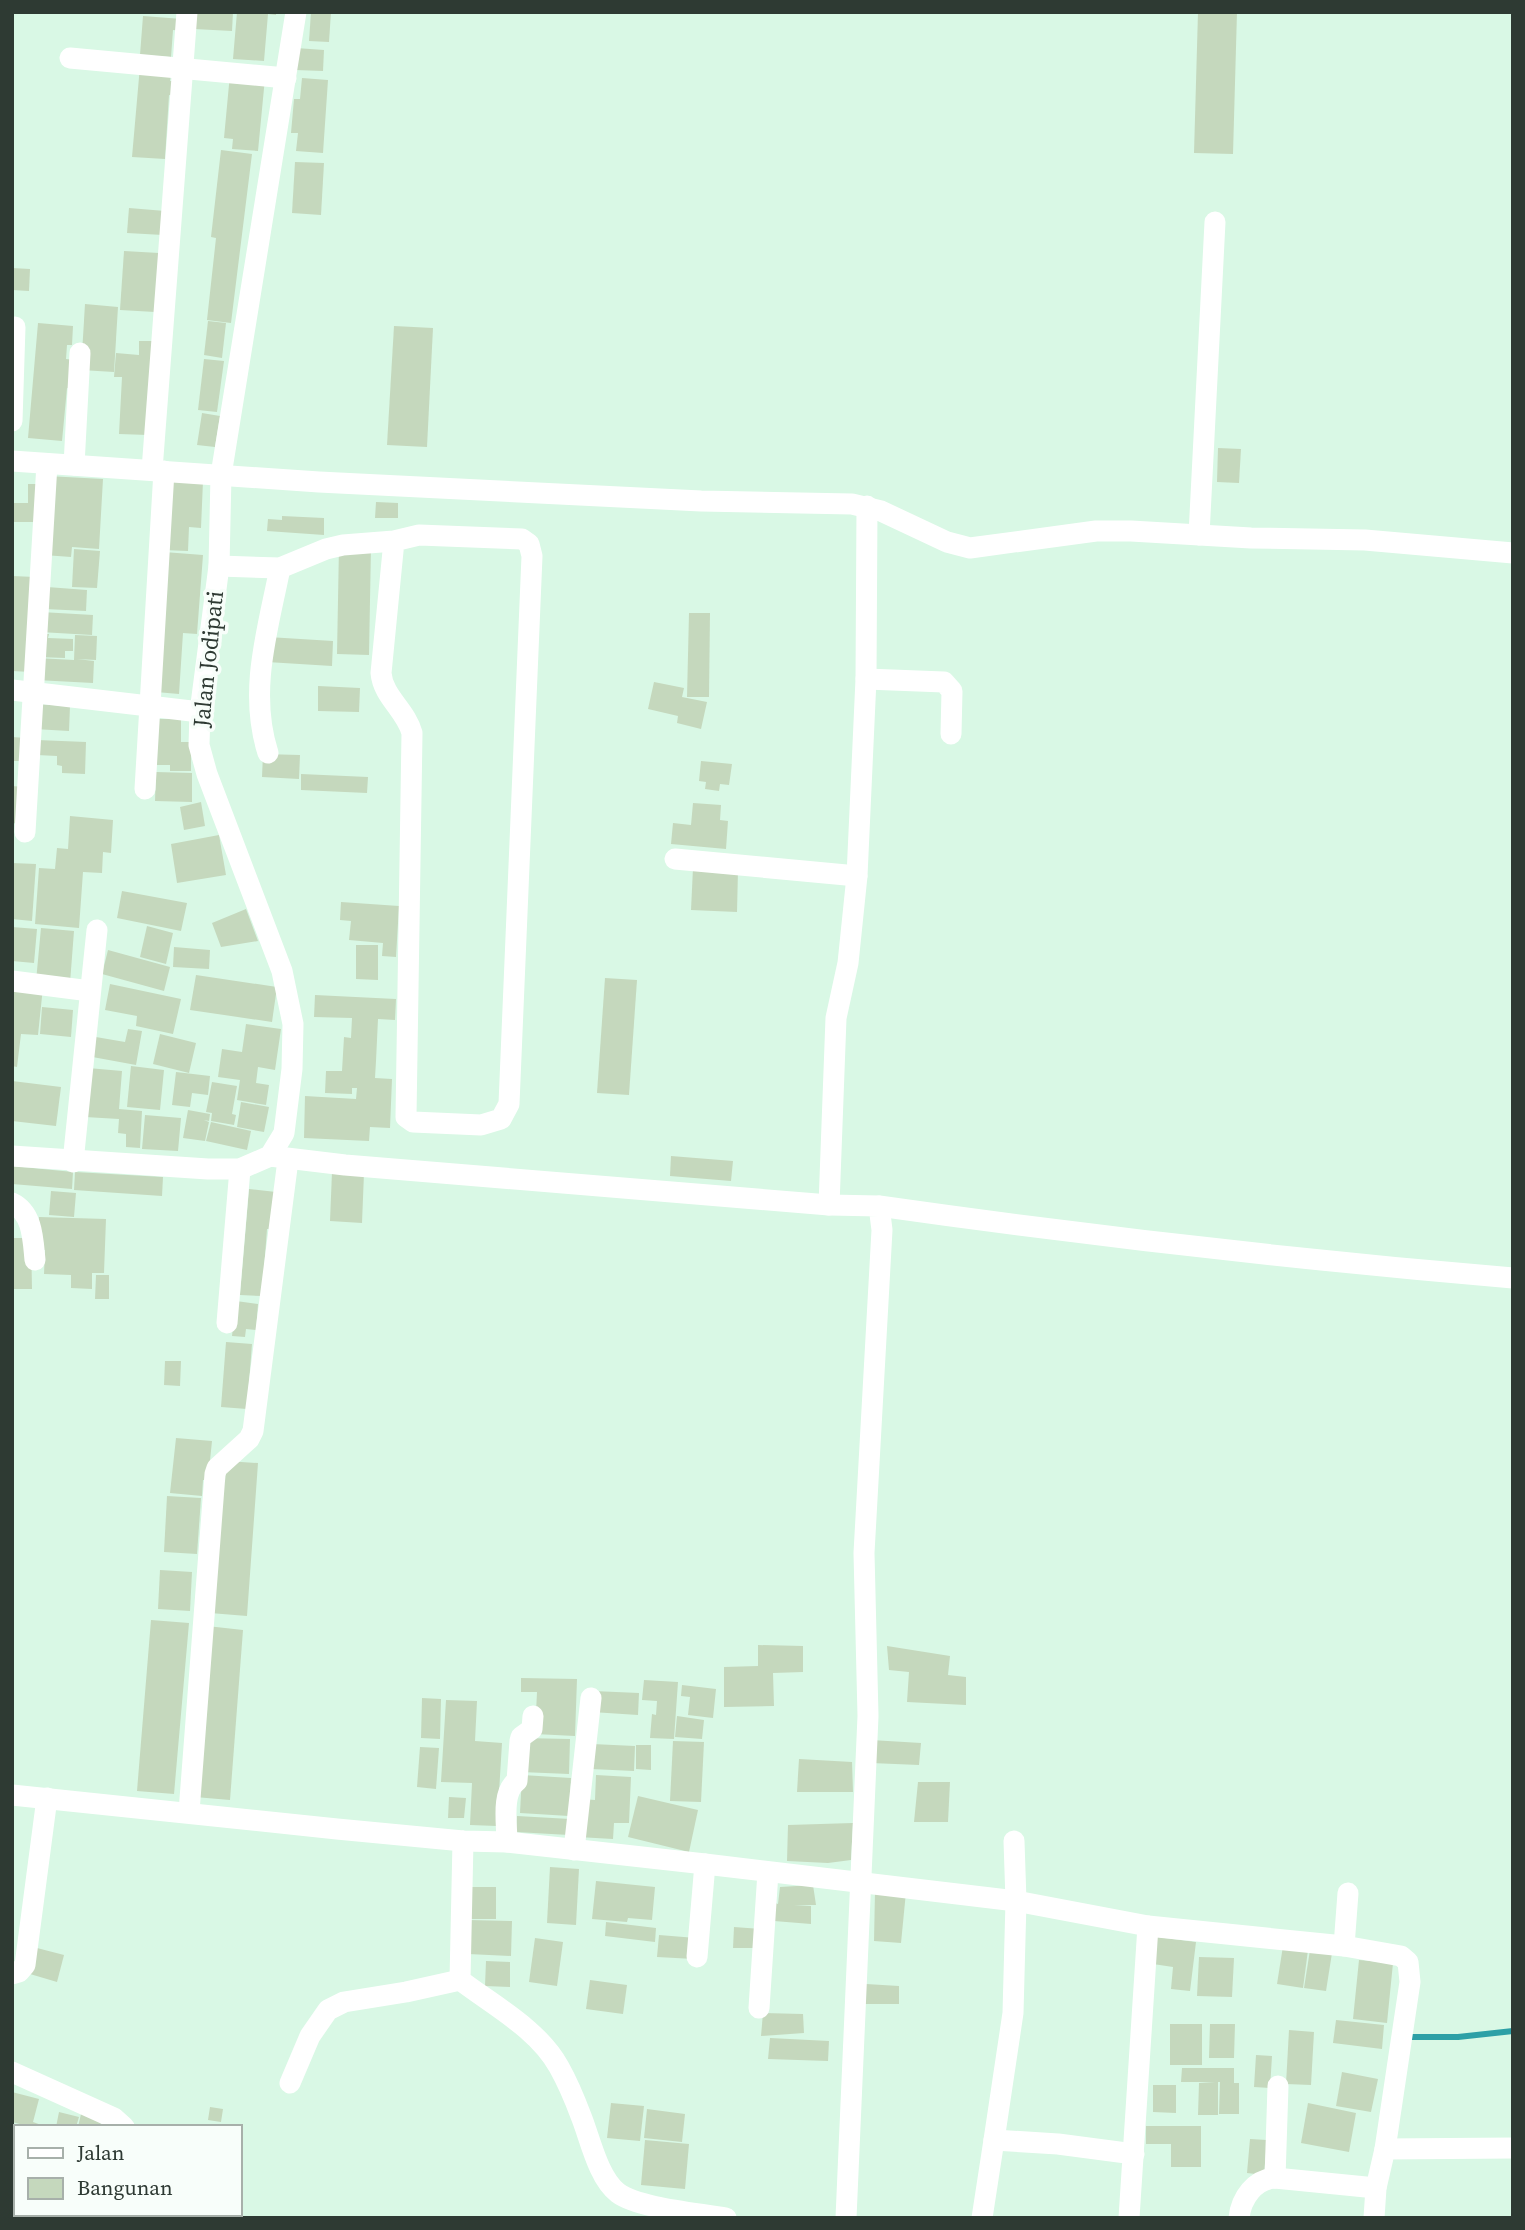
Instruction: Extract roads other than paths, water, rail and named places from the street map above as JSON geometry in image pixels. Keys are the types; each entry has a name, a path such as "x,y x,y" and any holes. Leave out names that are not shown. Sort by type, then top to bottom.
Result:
{"street":[{"path":"145,789 158,470 187,12"},
{"name":"Jalan Jodipati","path":"189,1812 215,1474 217,1468 249,1439 253,1431 279,1158 292,1069 293,1024 282,971 207,774 199,745 200,712 219,566 221,475 296,12"},
{"path":"70,58 286,78"},
{"path":"1199,535 1215,222"},
{"path":"12,421 15,327"},
{"path":"74,465 80,353"},
{"path":"12,461 319,482 701,501 867,506 947,542 970,548 1096,531 1365,540 1513,553"},
{"path":"25,832 47,464"},
{"path":"829,1205 836,1018 848,963 857,876 866,679 867,506"},
{"path":"219,566 280,568 342,545 394,541 419,535 522,539 529,544 531,550 509,1104 501,1119 488,1125 409,1122 406,1117 412,733 386,692 381,673 394,541"},
{"path":"268,753 262,735 258,684 280,568"},
{"path":"866,679 944,682 952,691 951,734"},
{"path":"12,691 200,712"},
{"path":"675,859 857,876"},
{"path":"73,1161 97,930"},
{"path":"12,981 90,991"},
{"path":"12,1156 208,1169 240,1169 279,1158 829,1205 879,1206 1210,1250 1513,1278"},
{"path":"227,1323 240,1169"},
{"path":"12,1203 20,1208 28,1219 35,1260"},
{"path":"846,2218 868,1716 864,1552 881,1244 879,1206"},
{"path":"573,1850 591,1698"},
{"path":"507,1842 508,1794 517,1781 521,1737 532,1729 533,1716"},
{"path":"12,1795 463,1841 507,1842 705,1864 1016,1901 1148,1926 1344,1946 1401,1956 1410,1966 1410,1982 1385,2149 1376,2188 1374,2218"},
{"path":"12,1974 19,1972 25,1965 47,1798"},
{"path":"460,1980 463,1841"},
{"path":"982,2218 1013,2012 1016,1901 1014,1841"},
{"path":"697,1957 705,1864"},
{"path":"759,2008 768,1872"},
{"path":"1344,1946 1348,1893"},
{"path":"1129,2218 1148,1926"},
{"path":"290,2082 310,2036 328,2010 344,2002 460,1980 536,2037 559,2066 582,2117 594,2154 611,2186 618,2193 653,2205 726,2218"},
{"path":"12,2072 114,2118 122,2125"},
{"path":"1275,2178 1278,2086"},
{"path":"994,2140 1058,2144 1134,2154"},
{"path":"1385,2149 1513,2148"},
{"path":"1239,2218 1242,2204 1263,2179 1376,2188"}],"waterway":[{"path":"1407,2037 1458,2037 1513,2031"}]}
